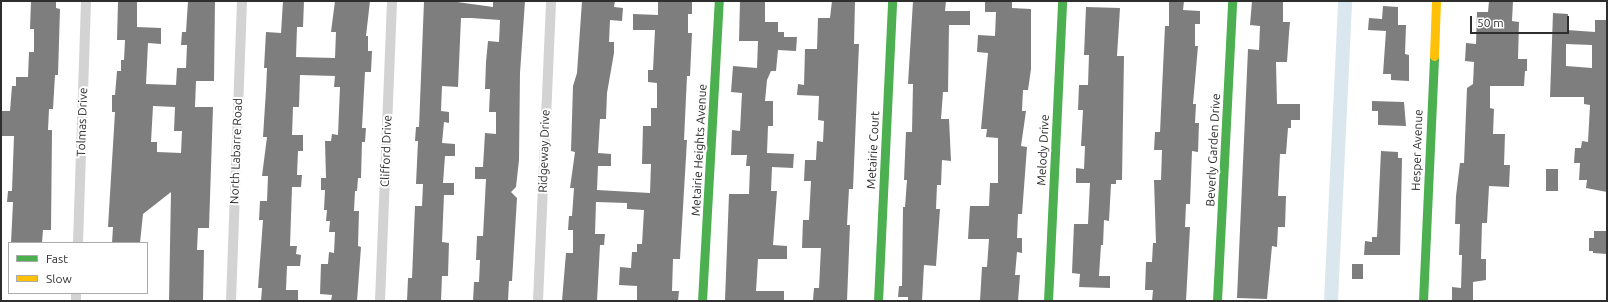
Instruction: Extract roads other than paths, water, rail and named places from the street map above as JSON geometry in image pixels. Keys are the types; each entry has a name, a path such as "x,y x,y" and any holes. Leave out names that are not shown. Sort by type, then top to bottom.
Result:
{"street":[{"name":"Tolmas Drive","path":"78,242 86,1"},
{"name":"North Labarre Road","path":"231,301 242,1"},
{"name":"Clifford Drive","path":"380,301 392,1"},
{"name":"Ridgeway Drive","path":"538,301 551,1"},
{"name":"Metairie Heights Avenue","path":"702,301 719,1"},
{"name":"Metairie Court","path":"878,301 892,1"},
{"name":"Melody Drive","path":"1048,301 1062,1"},
{"name":"Beverly Garden Drive","path":"1218,301 1232,1"},
{"name":"Hesper Avenue","path":"1423,301 1436,1"}],"waterway":[{"path":"1331,301 1345,1"}]}
